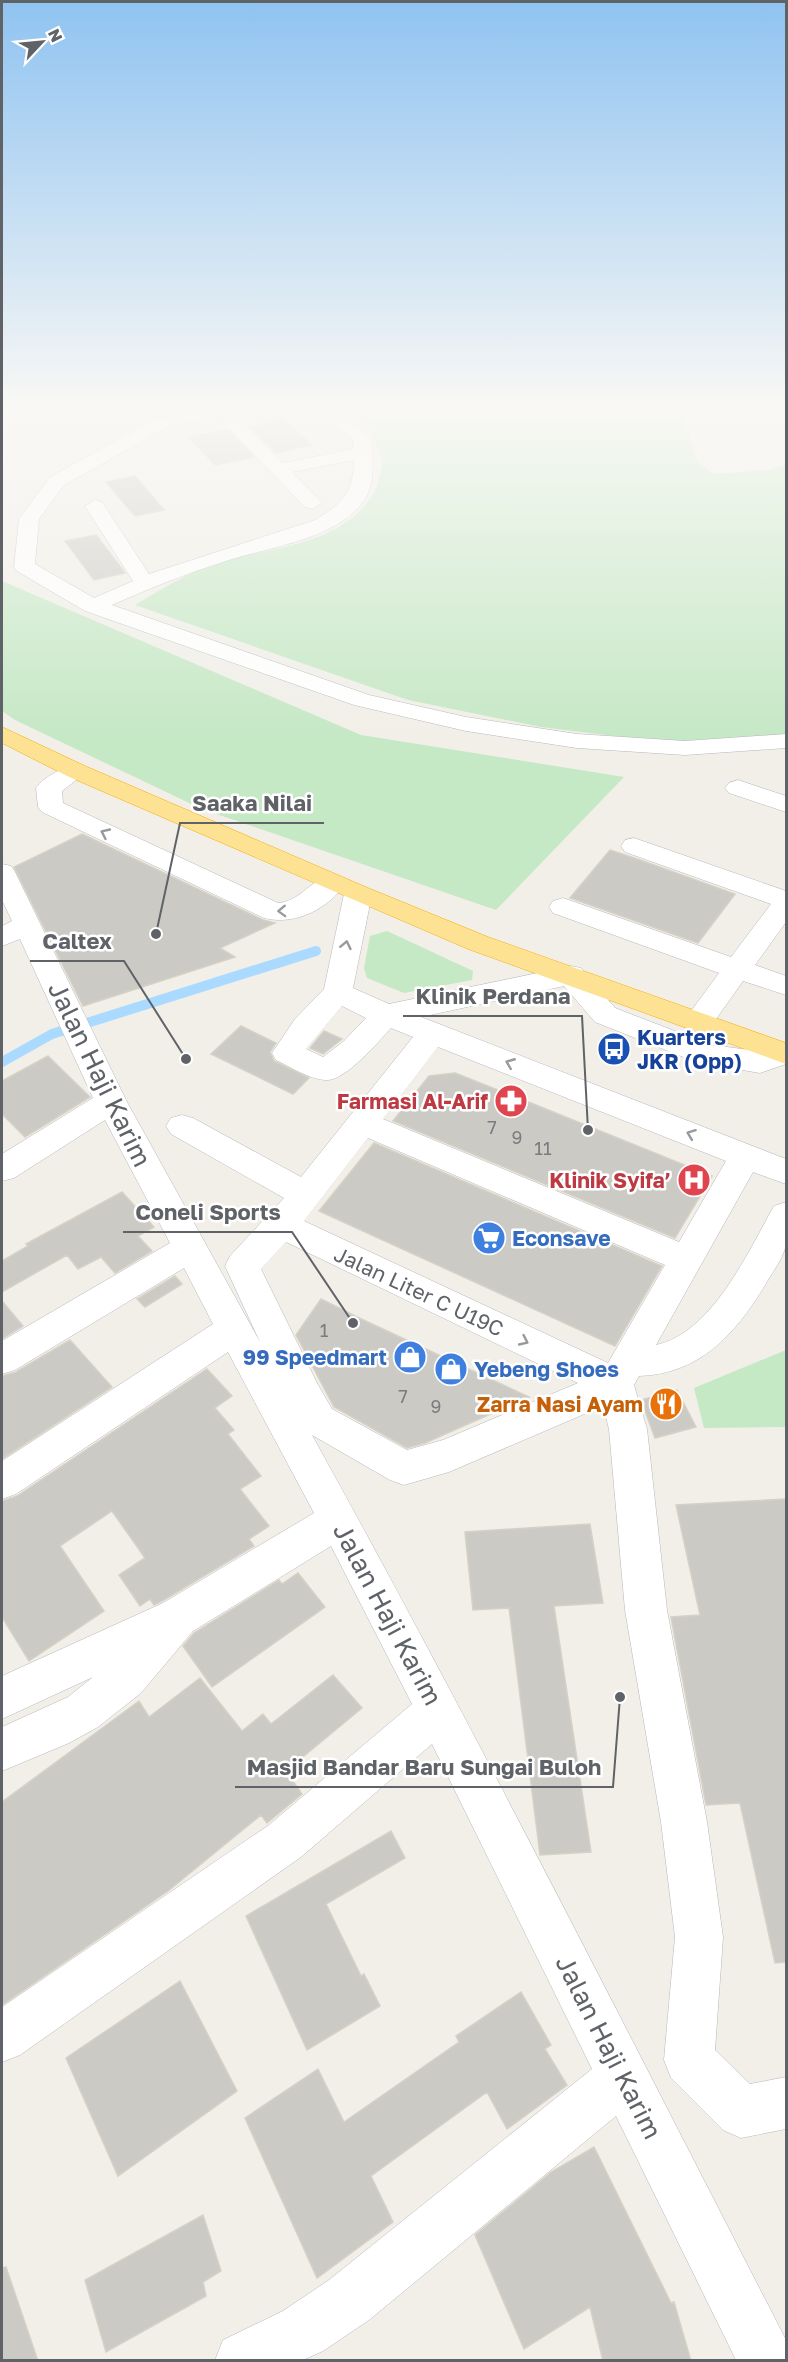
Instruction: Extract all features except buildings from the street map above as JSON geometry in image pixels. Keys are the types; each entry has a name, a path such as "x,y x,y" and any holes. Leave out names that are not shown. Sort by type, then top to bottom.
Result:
{"highway":[{"path":"2,734 76,771 332,883 478,943 785,1053"}],"street":[{"path":"29,519 24,567 93,606 362,700 466,724 577,741 685,748 786,741"},
{"path":"104,519 144,582"},
{"path":"93,606 144,582 218,556 317,527 329,519"},
{"path":"76,771 49,788 51,807 274,912 298,910 332,883"},
{"path":"738,788 786,804"},
{"path":"634,846 786,901 698,1022"},
{"name":"Jalan Haji Karim","path":"3,877 111,1101 438,1710 766,2361"},
{"path":"358,894 338,992 306,1026 287,1053 326,1070 355,1048 386,1015 571,975 605,1015 707,1055 760,1062 785,1053"},
{"path":"563,907 786,986"},
{"path":"2,937 27,925"},
{"path":"338,992 386,1015 786,1172"},
{"path":"433,1033 282,1225 242,1266 303,1394 319,1420 404,1468 449,1455 622,1373 691,1347 701,1341 738,1301 786,1215"},
{"path":"2,1169 111,1101"},
{"path":"363,1123 685,1258"},
{"path":"183,1126 306,1195"},
{"path":"746,1155 685,1258 622,1373 646,1610 684,1822 699,1937 689,2060 741,2112 786,2103"},
{"name":"Jalan Liter C U19C","path":"282,1225 622,1373"},
{"path":"2,1359 190,1248"},
{"path":"2,1482 235,1329"},
{"path":"2,1698 178,1617 338,1520"},
{"path":"2,1749 53,1728 83,1712 126,1678 178,1617"},
{"path":"2,2037 285,1842 438,1710"},
{"path":"243,2361 303,2331 349,2300 624,2076"}],"green space":[{"path":"350,519 786,519 786,736 663,742 541,727 408,700 135,605 198,570 221,562 304,542"},
{"path":"2,581 361,735 624,777 496,910 202,809 15,720 2,711"},
{"path":"387,931 473,971 472,980 404,993 367,978 364,968 370,936"},
{"path":"786,1350 786,1427 704,1428 694,1388"}],"waterway":[{"path":"2,1062 52,1034 316,951"}],"place":[{"name":"Saaka Nilai","path":"156,934"},
{"name":"Kuarters JKR (Opp)","path":"614,1049"},
{"name":"Caltex","path":"186,1059"},
{"name":"Farmasi Al-Arif","path":"511,1101"},
{"name":"Klinik Perdana","path":"588,1130"},
{"name":"Klinik Syifa’","path":"694,1180"},
{"name":"Econsave","path":"489,1238"},
{"name":"Coneli Sports","path":"353,1323"},
{"name":"99 Speedmart","path":"410,1357"},
{"name":"Yebeng Shoes","path":"451,1369"},
{"name":"Zarra Nasi Ayam","path":"666,1404"},
{"name":"Masjid Bandar Baru Sungai Buloh","path":"620,1697"}]}
